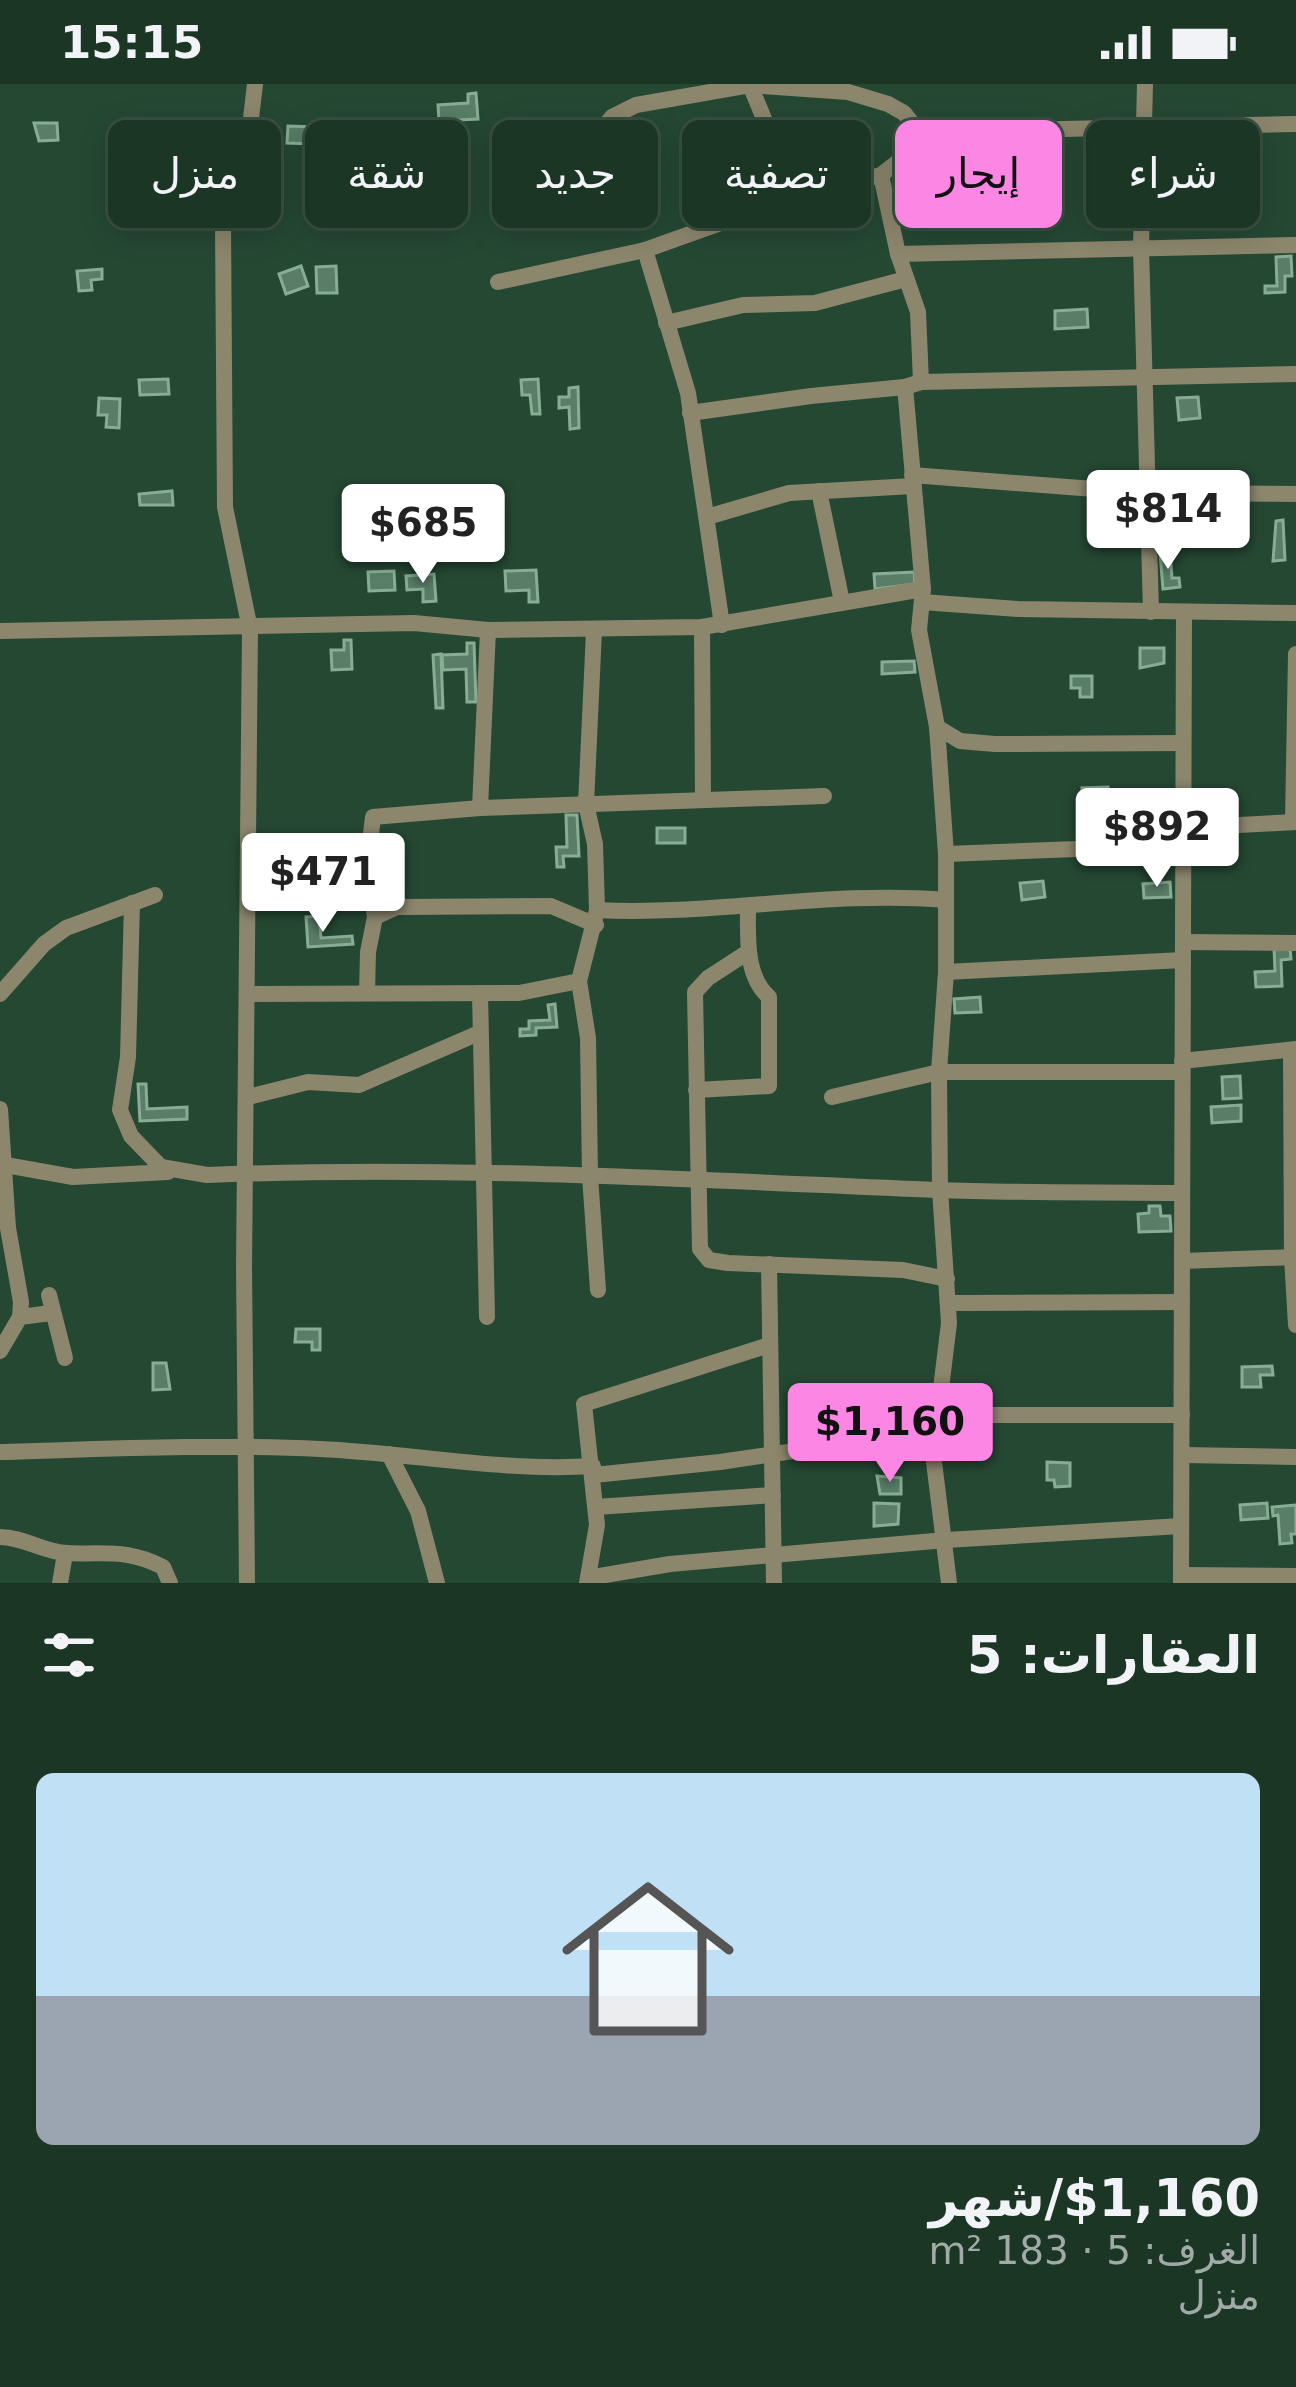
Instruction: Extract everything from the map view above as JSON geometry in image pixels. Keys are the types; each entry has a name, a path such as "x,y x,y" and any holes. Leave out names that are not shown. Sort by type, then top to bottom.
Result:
{"street":[{"path":"247,1583 250,629 225,507 223,224 246,160 254,84"},
{"path":"1143,120 1145,84"},
{"path":"610,120 636,105 750,85 868,95 910,120"},
{"path":"750,85 765,120"},
{"path":"1260,125 1296,124"},
{"path":"871,177 895,164"},
{"path":"881,175 898,254 919,312 912,480 922,596 919,630 937,727 946,854 946,972 939,1072 948,1349 933,1467 950,1583"},
{"path":"499,282 581,267 707,228"},
{"path":"1141,228 1150,612"},
{"path":"898,254 1296,245"},
{"path":"645,250 688,393 722,626"},
{"path":"666,323 743,304 815,304 906,279"},
{"path":"689,413 913,384 1296,374"},
{"path":"707,518 789,493 912,480 1146,493 1296,494"},
{"path":"819,491 842,602"},
{"path":"0,631 414,623 488,630 594,631 722,626 842,602 922,596 1184,614 1296,613"},
{"path":"1184,614 1181,1579 1296,1576"},
{"path":"702,626 703,800"},
{"path":"480,808 488,630"},
{"path":"594,631 586,804 596,844 596,917 579,981 588,1038 598,1290"},
{"path":"946,854 1183,836 1294,822 1296,653"},
{"path":"937,727 960,741 995,744 1183,743"},
{"path":"368,993 368,952 375,917 367,867 374,817 480,808 824,796"},
{"path":"0,994 44,944 66,928 155,895"},
{"path":"375,917 397,907 537,905 596,917 885,898 946,900"},
{"path":"132,903 128,1057 121,1110 131,1136 148,1156 175,1171"},
{"path":"696,1090 769,1086 769,997 758,988 748,952 748,908"},
{"path":"946,972 1296,943"},
{"path":"748,952 695,992 700,1249 710,1260 903,1270 947,1279"},
{"path":"249,994 519,993 579,981"},
{"path":"480,993 488,1317"},
{"path":"248,1097 308,1082 359,1085 479,1034"},
{"path":"832,1097 939,1072 1182,1066 1293,1049 1296,1324"},
{"path":"0,1109 1,1164 20,1317"},
{"path":"1,1164 73,1177 175,1171 484,1174 1182,1193"},
{"path":"1182,1261 1294,1257"},
{"path":"769,1264 774,1583"},
{"path":"948,1303 1182,1302"},
{"path":"0,1351 20,1317 50,1304 65,1358"},
{"path":"769,1345 585,1402 596,1507 588,1581 655,1566 946,1540 1181,1526"},
{"path":"0,1452 246,1449 389,1454 504,1463 526,1470 593,1470 772,1454 937,1423 1182,1415"},
{"path":"389,1454 418,1511 437,1583"},
{"path":"1182,1455 1296,1457"},
{"path":"596,1507 773,1495"},
{"path":"0,1537 21,1537 65,1554 94,1550 146,1558 163,1567 170,1583"},
{"path":"60,1583 65,1554"}],"building":[{"path":"476,93 478,119 439,120 438,105 468,103 468,94"},
{"path":"34,123 57,123 58,140 39,141"},
{"path":"288,126 305,127 305,144 287,143"},
{"path":"1291,256 1292,276 1285,276 1285,292 1265,293 1265,286 1277,286 1276,257"},
{"path":"301,266 308,286 286,294 279,274"},
{"path":"336,266 337,293 317,293 316,267"},
{"path":"102,269 102,279 91,280 92,290 79,291 77,271"},
{"path":"1087,309 1088,327 1055,329 1055,311"},
{"path":"168,379 169,394 140,395 139,380"},
{"path":"538,379 540,414 532,414 530,395 522,395 521,380"},
{"path":"578,387 579,428 570,429 569,407 559,408 559,397 569,397 569,388"},
{"path":"1198,397 1200,418 1179,420 1177,398"},
{"path":"99,398 120,399 119,428 106,427 107,415 98,415"},
{"path":"172,491 173,505 140,505 139,494"},
{"path":"1283,520 1285,560 1273,561 1276,521"},
{"path":"1170,552 1172,578 1179,578 1180,587 1163,589 1160,553"},
{"path":"536,570 538,602 529,602 529,590 506,591 505,571"},
{"path":"394,571 395,590 369,591 368,572"},
{"path":"914,572 915,584 875,589 874,574"},
{"path":"434,574 436,601 423,602 423,589 407,590 406,576"},
{"path":"344,640 351,640 352,669 332,670 331,650 344,650"},
{"path":"467,643 474,643 476,702 467,702 466,669 443,670 442,655 467,654"},
{"path":"1140,648 1164,648 1164,663 1140,668"},
{"path":"441,654 443,708 436,708 433,655"},
{"path":"914,661 915,672 882,674 882,662"},
{"path":"1071,676 1092,676 1092,697 1080,697 1080,688 1071,688"},
{"path":"1108,787 1110,806 1104,807 1105,814 1084,812 1082,788"},
{"path":"566,815 577,815 579,856 563,856 564,867 557,867 556,847 567,847"},
{"path":"657,828 685,828 685,843 657,843"},
{"path":"1043,881 1045,897 1022,900 1020,883"},
{"path":"1170,882 1171,897 1144,898 1143,884"},
{"path":"319,916 321,938 352,936 353,944 308,947 306,917"},
{"path":"1274,948 1290,948 1291,959 1281,960 1282,986 1256,987 1255,972 1275,971"},
{"path":"980,997 981,1012 955,1013 954,999"},
{"path":"555,1004 557,1027 536,1028 536,1035 520,1036 520,1029 529,1029 529,1021 550,1020 548,1005"},
{"path":"1240,1076 1241,1098 1223,1099 1222,1077"},
{"path":"138,1084 146,1084 147,1109 187,1107 187,1119 140,1121"},
{"path":"1241,1105 1241,1121 1212,1123 1211,1107"},
{"path":"1149,1206 1160,1206 1161,1216 1170,1216 1171,1231 1139,1232 1138,1214 1149,1213"},
{"path":"296,1329 320,1329 320,1350 312,1350 312,1342 295,1342"},
{"path":"153,1363 166,1363 170,1389 153,1390"},
{"path":"1272,1366 1273,1375 1260,1375 1261,1387 1242,1387 1242,1367"},
{"path":"1047,1462 1070,1463 1070,1486 1055,1487 1054,1480 1047,1480"},
{"path":"877,1476 901,1478 901,1494 880,1494"},
{"path":"874,1503 899,1504 898,1524 874,1526"},
{"path":"1267,1503 1268,1518 1241,1520 1240,1505"},
{"path":"1296,1505 1296,1534 1291,1534 1292,1543 1280,1544 1278,1515 1273,1516 1272,1507"}]}
